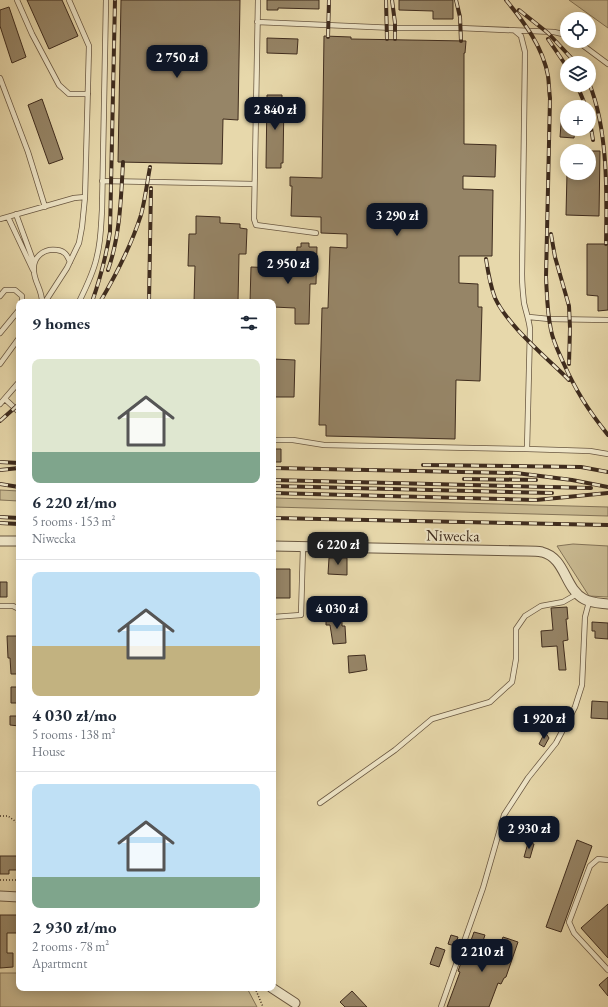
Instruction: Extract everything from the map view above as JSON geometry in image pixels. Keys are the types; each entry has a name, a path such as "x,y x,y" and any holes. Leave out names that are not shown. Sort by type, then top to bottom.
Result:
{"street":[{"path":"0,541 16,541"},
{"name":"Niwecka","path":"276,546 542,552 552,557 559,563 577,594 589,602 608,604"},
{"path":"0,896 16,897"},
{"path":"276,991 295,1006"}],"lane":[{"path":"17,0 32,34 59,85 69,94 88,94"},
{"path":"45,299 70,262 79,243 85,197 89,46 69,0"},
{"path":"80,299 91,276 98,256 102,210 106,0"},
{"path":"258,0 254,219 256,225 316,233"},
{"path":"257,22 560,33"},
{"path":"515,31 521,36 525,52 522,274 525,306 529,317 530,329 526,449"},
{"path":"586,48 608,64"},
{"path":"0,78 28,152 45,207"},
{"path":"102,181 254,184"},
{"path":"0,220 74,198 85,197"},
{"path":"16,214 34,263 34,272"},
{"path":"8,217 34,272 42,291 43,299"},
{"path":"34,263 43,251 52,249 61,250 67,254 70,262"},
{"path":"0,296 5,290 15,290 22,296 22,299"},
{"path":"0,333 16,314"},
{"path":"529,317 549,319 608,320"},
{"path":"0,364 16,342"},
{"path":"0,404 16,386"},
{"path":"5,399 16,409"},
{"path":"276,440 293,440 324,445 590,451 608,454"},
{"path":"276,617 301,614 303,547"},
{"path":"320,803 395,750 432,719 490,702 512,682 516,659 516,629 525,616 541,606 563,602 577,594"},
{"path":"440,1007 483,888 504,815 528,778 556,744 575,707 582,685 585,616 589,602"},
{"path":"0,606 13,606 16,608"},
{"path":"608,860 607,858 598,859 590,866 569,922 574,933 608,970"}],"path":[{"path":"0,816 8,816 16,822"},
{"path":"0,880 16,880"},
{"path":"256,991 263,1007"}],"shaded area":[{"path":"569,0 608,0 608,28 596,19 596,12 586,12"},
{"path":"0,490 16,491 16,501 0,500"},
{"path":"276,498 608,507 608,516 276,507"},
{"path":"573,544 608,546 608,597 589,596 557,546"},
{"path":"0,973 16,973 16,991 249,991 257,1007 0,1007"}],"building":[{"path":"27,0 62,0 78,36 49,49"},
{"path":"121,0 240,0 238,120 223,119 222,164 118,162"},
{"path":"267,0 319,0 319,9 278,8 278,10 267,10"},
{"path":"399,0 453,0 453,19 433,19 433,11 399,10"},
{"path":"9,7 26,57 12,63 0,26 0,10"},
{"path":"324,36 351,37 351,39 466,41 464,53 464,144 496,145 495,177 463,176 463,189 493,190 492,256 459,256 459,283 478,284 478,307 482,307 480,381 456,380 455,439 326,436 326,425 319,425 322,308 328,308 330,247 347,248 347,234 321,233 321,217 291,216 292,186 290,186 290,177 322,178"},
{"path":"267,38 298,39 297,54 267,53"},
{"path":"267,95 282,95 282,99 284,99 283,163 281,163 281,168 266,168"},
{"path":"42,99 63,159 49,164 28,105"},
{"path":"560,136 574,136 574,138"},
{"path":"596,151 600,151 599,216 566,215 567,180 596,180"},
{"path":"196,216 220,217 220,223 240,224 240,228 247,229 246,254 239,254 238,299 194,299 195,266 188,266 189,234 196,234"},
{"path":"301,243 309,243 309,247 317,247 316,284 310,284 309,324 295,324 295,308 276,307 276,299 250,299 251,267 274,268 274,272 296,273 297,247 301,247"},
{"path":"587,244 608,244 608,310 598,311 598,296 587,295"},
{"path":"276,359 295,360 294,397 276,397"},
{"path":"276,449 281,449 281,462 276,462"},
{"path":"329,558 347,558 347,575 328,574"},
{"path":"276,569 290,569 290,598 276,598"},
{"path":"0,582 7,582 7,597 0,597"},
{"path":"567,607 568,619 566,619 568,640 563,641 566,670 559,670 557,646 542,647 541,631 553,630 551,608"},
{"path":"342,616 342,626 345,626 346,643 333,644 330,625 326,625 326,617"},
{"path":"592,622 608,623 608,639 595,638 595,631 592,631"},
{"path":"7,636 16,636 16,674 11,674 10,658 8,658"},
{"path":"365,655 367,670 349,673 348,656"},
{"path":"11,687 16,687 16,703 11,703"},
{"path":"592,701 608,702 608,719 591,718"},
{"path":"10,716 16,716 16,726 10,725"},
{"path":"545,732 549,738 544,747 539,744"},
{"path":"577,840 592,846 561,932 546,927"},
{"path":"528,843 534,844 530,858 524,857"},
{"path":"0,856 16,856 16,870 9,870 9,874 0,874"},
{"path":"608,904 608,958 581,928"},
{"path":"0,915 16,915 16,933 7,933 7,953 13,953 13,967 0,968"},
{"path":"474,932 485,935 482,944 498,950 503,937 518,942 506,977 501,984 498,983 489,1007 447,1007 460,972 458,971 461,963 463,963"},
{"path":"451,935 458,937 455,946 448,944"},
{"path":"436,947 445,950 439,967 430,964"},
{"path":"608,977 608,996 599,985"},
{"path":"352,991 367,1007 345,1007 340,1002"}],"railway":[{"path":"93,299 107,250 110,232 115,0"},
{"path":"328,37 329,0"},
{"path":"386,0 387,39"},
{"path":"392,0 395,23 395,39"},
{"path":"456,0 460,17 461,41"},
{"path":"506,0 532,35 542,55 548,76 550,98 546,277 548,310 552,334 559,354 578,391 588,409 608,435"},
{"path":"519,10 548,33 569,56"},
{"path":"548,39 560,57"},
{"path":"580,92 583,100"},
{"path":"592,92 600,120 605,162 606,244"},
{"path":"592,136 593,140"},
{"path":"108,270 115,244 121,203 123,162"},
{"path":"102,299 133,238 141,215 150,167"},
{"path":"149,299 151,188"},
{"path":"551,234 555,257 569,306 569,364"},
{"path":"486,259 492,288 501,309 528,341 569,380"},
{"path":"0,421 16,407"},
{"path":"0,462 16,463"},
{"path":"423,465 581,467 608,472"},
{"path":"0,470 16,468"},
{"path":"276,468 516,473 572,480 608,487"},
{"path":"464,479 536,480"},
{"path":"276,480 591,488"},
{"path":"0,484 16,487"},
{"path":"276,486 552,493"},
{"path":"276,493 536,500 608,493"},
{"path":"0,517 16,518"},
{"path":"276,518 608,525"},
{"path":"0,523 16,524"}]}
